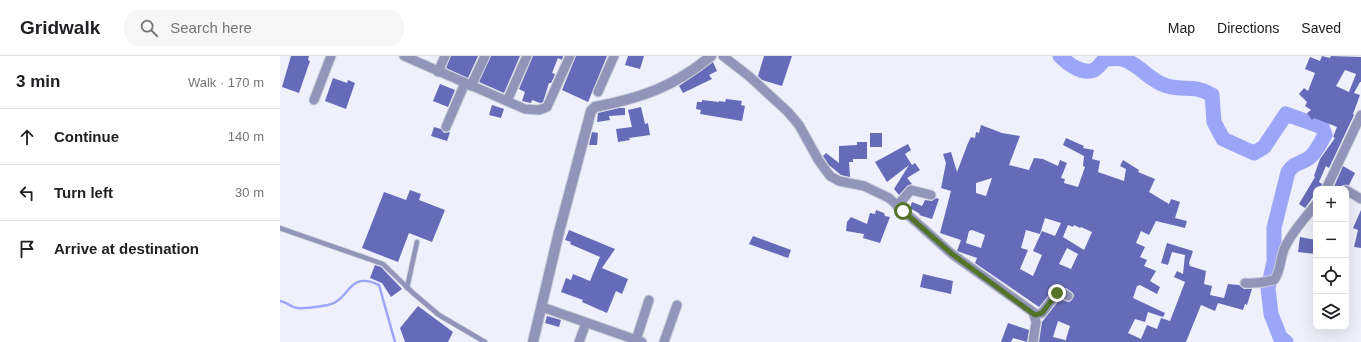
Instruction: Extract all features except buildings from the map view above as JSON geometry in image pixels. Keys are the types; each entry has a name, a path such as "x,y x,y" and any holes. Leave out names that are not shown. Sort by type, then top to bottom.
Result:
{"street":[{"path":"314,100 331,56"},
{"path":"404,56 528,110 539,110 547,107 570,56"},
{"path":"438,72 445,56"},
{"path":"446,127 468,84 485,56"},
{"path":"507,101 527,56"},
{"path":"598,92 614,56"},
{"path":"533,342 559,232 591,111 595,107 650,94 694,69 710,56"},
{"path":"723,56 750,77 788,112 799,126 819,161 830,176 839,181 864,186 882,194 952,254 1035,315"},
{"path":"1328,185 1361,115"},
{"path":"897,206 911,190 931,195"},
{"path":"1349,192 1361,199"},
{"path":"1245,283 1252,284 1277,277 1280,257 1285,246 1313,208"},
{"path":"1035,315 1042,313 1057,293 1068,296"},
{"path":"542,307 586,323 617,338 639,341 649,300"},
{"path":"664,342 677,305"},
{"path":"1033,342 1035,315"},
{"path":"579,342 586,323"}],"lane":[{"path":"280,228 376,260 390,269 407,288 439,315 485,342"},
{"path":"407,288 417,242"}],"waterway":[{"path":"1060,56 1075,68 1085,71 1094,70 1105,59 1121,59 1133,64 1161,84 1200,90 1212,95 1214,122 1223,139 1254,153 1264,147 1286,114 1322,127 1325,135 1314,153 1309,158 1293,166 1288,172 1274,228 1274,262 1268,288 1271,314 1280,337 1286,342"},
{"path":"280,301 297,308 328,305 341,298 355,283 369,281 379,285 395,342"}],"route":[{"path":"903,211 969,268 1033,312 1035,315 1042,313 1057,293"}]}
